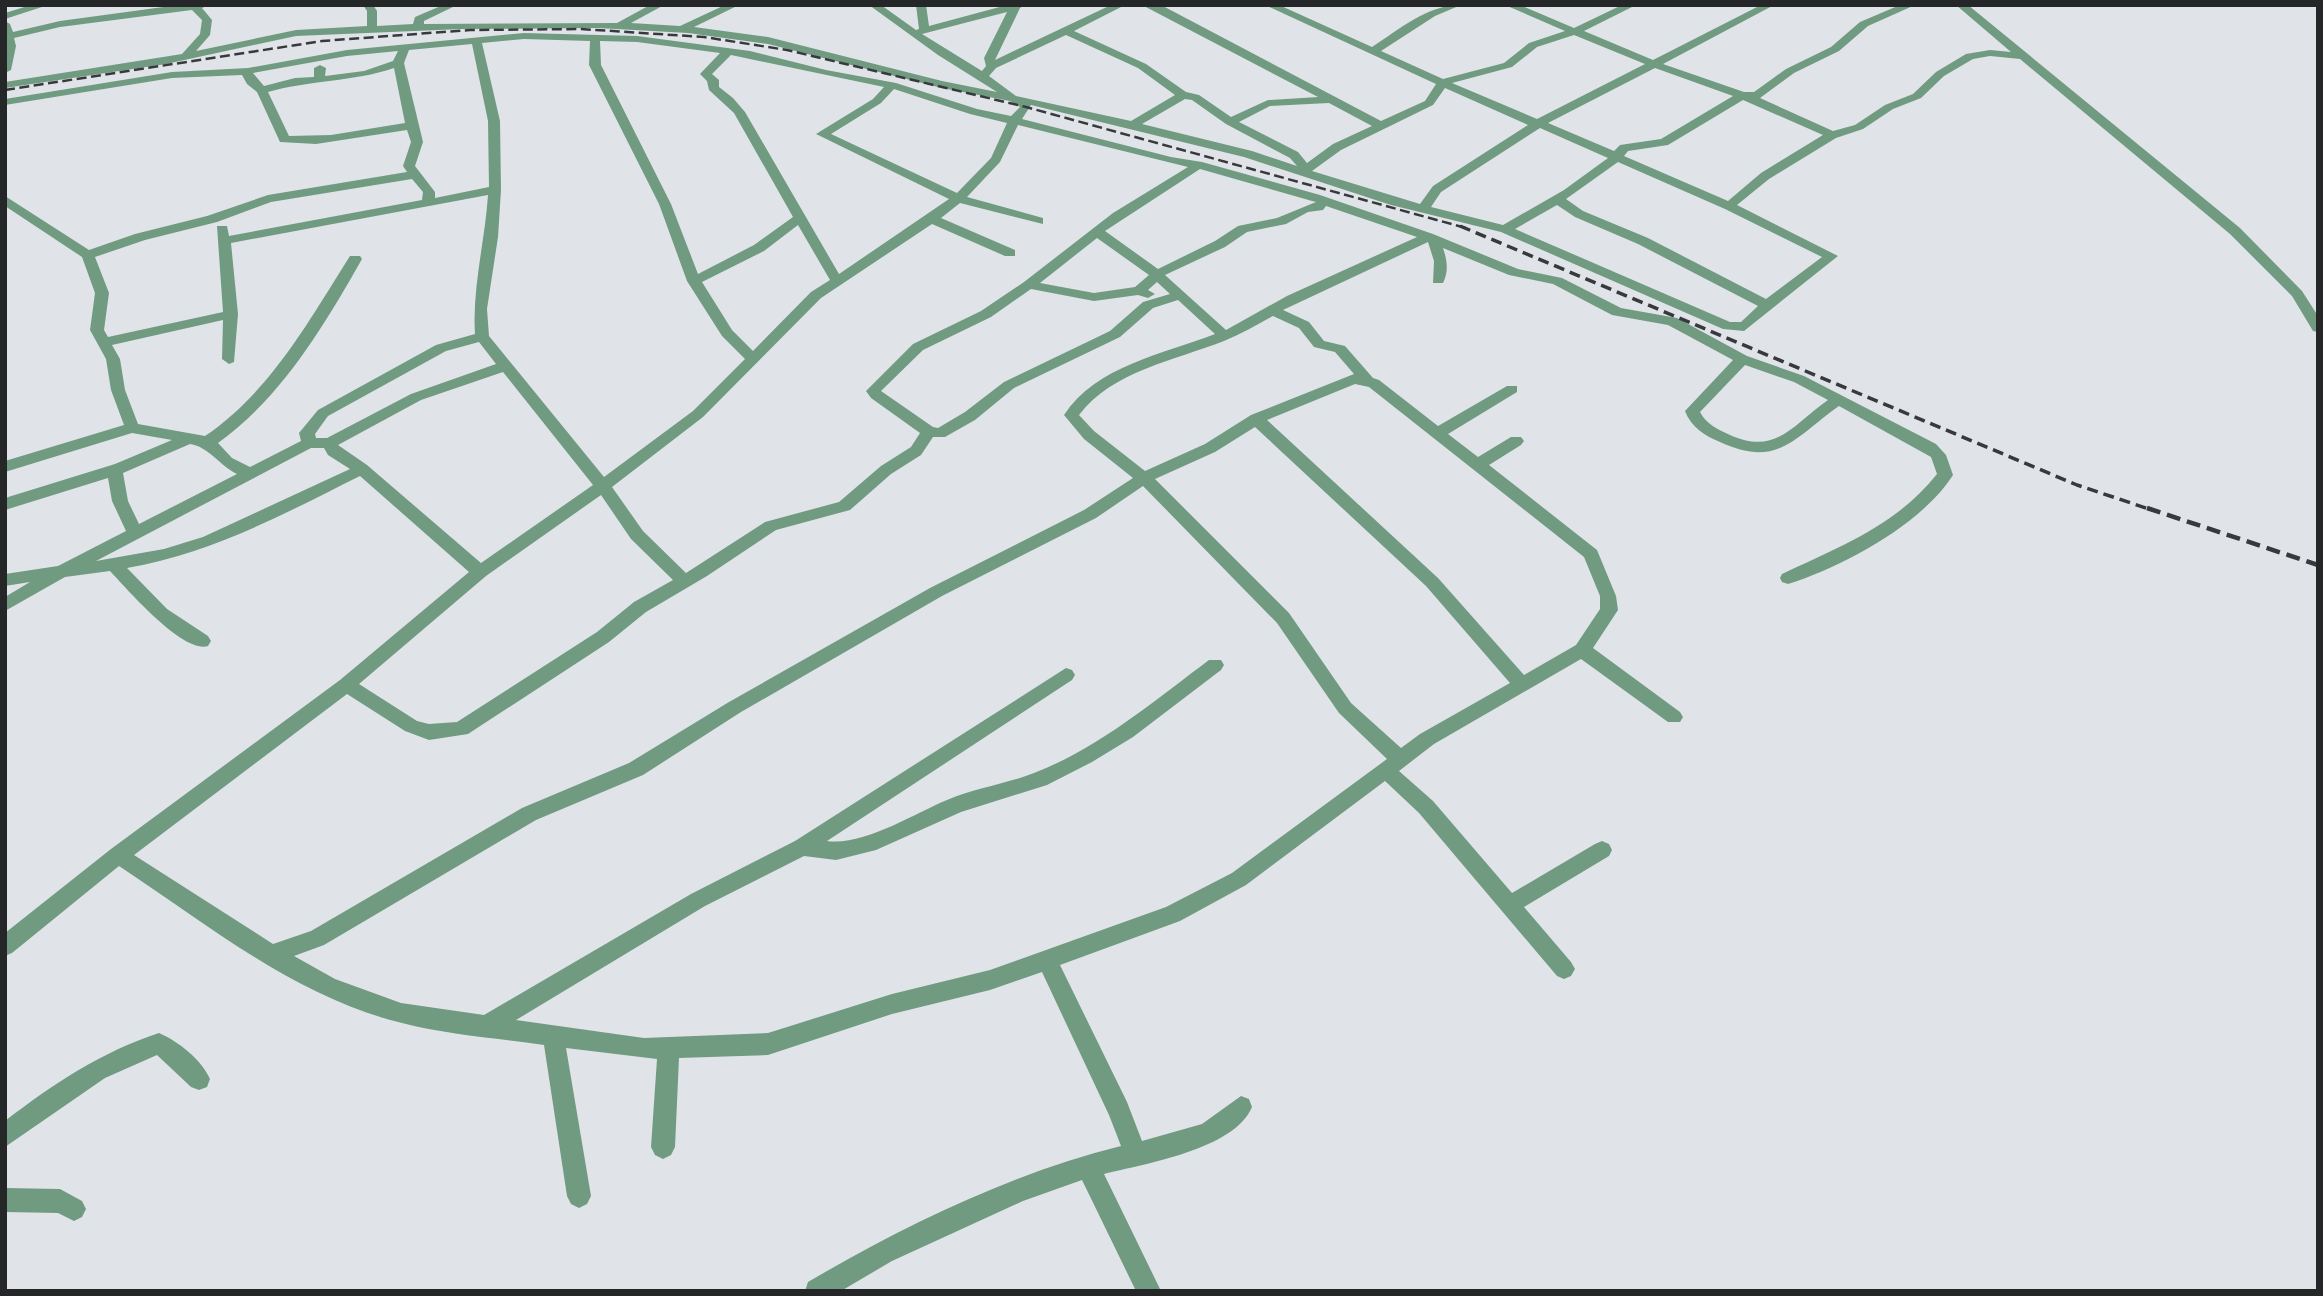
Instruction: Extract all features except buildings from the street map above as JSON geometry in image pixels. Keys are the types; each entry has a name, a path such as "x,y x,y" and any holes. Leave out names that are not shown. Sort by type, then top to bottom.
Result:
{"street":[{"path":"5,16 43,5"},
{"path":"372,29 370,8 386,5"},
{"path":"418,27 419,19 452,5"},
{"path":"621,24 659,5"},
{"path":"678,30 734,5"},
{"path":"5,947 118,855 346,685 480,572 603,486 698,414 816,295 959,199 996,159 1014,120 1026,107 987,71 874,5"},
{"path":"919,31 921,5"},
{"path":"987,5 1013,7"},
{"path":"987,71 1064,30 1120,5"},
{"path":"1147,5 1182,20 1378,125"},
{"path":"5,85 187,55 296,33 511,23 621,24 765,41 940,85 1048,104 1248,154 1423,209 1504,229 1728,326 1744,327 1767,305 1831,256 1729,206 1539,123 1527,121 1270,5"},
{"path":"1374,51 1431,14 1456,5"},
{"path":"1510,5 1651,63 1811,123 1832,135"},
{"path":"1301,171 1337,147 1363,137 1378,125 1429,103 1443,82 1508,65 1533,45 1576,31 1631,5"},
{"path":"1423,209 1437,189 1539,123 1651,63 1712,37 1769,5"},
{"path":"1504,229 1559,200 1617,158 1624,148 1664,142 1741,96 1757,95 1790,71 1835,49 1864,24 1910,5"},
{"path":"1961,5 2235,231 2297,294 2318,328"},
{"path":"10,36 124,10 200,6 207,20 205,35 176,64 172,75"},
{"path":"919,31 1013,7"},
{"path":"987,71 989,58 1013,7"},
{"path":"5,24 10,36 5,70"},
{"path":"1064,30 1142,66 1183,95 1195,97 1230,122 1294,155 1301,171"},
{"path":"5,102 172,75 246,71 321,58 476,40 524,36 637,39 702,45 892,85 932,100 1170,161 1198,165 1323,201 1431,238 1514,272 1557,281 1578,289 1617,312 1672,321 1742,359 1799,379 1931,447 1938,455 1945,475 1929,499 1883,535 1788,578"},
{"path":"595,39 595,65 665,204 694,281 727,333 752,358"},
{"path":"476,40 494,121 495,190 492,237 480,309 482,337 603,486 637,535 683,580"},
{"path":"405,48 398,64 404,79 410,126 417,142 409,166 413,175 429,191 428,201"},
{"path":"382,68 383,51"},
{"path":"729,51 706,75 713,80 713,89 729,100 739,112 837,281"},
{"path":"1729,206 1765,176 1832,135 1859,127 1889,107 1917,96 1940,74 1969,55 1990,53 2023,56"},
{"path":"319,80 321,58"},
{"path":"262,90 295,81 366,75 398,64"},
{"path":"246,71 251,82 262,90 284,139 321,141 383,128 410,126"},
{"path":"892,85 877,102 822,134 959,199 1038,221"},
{"path":"1133,124 1183,95"},
{"path":"5,110 22,100"},
{"path":"1230,122 1268,103 1327,100"},
{"path":"1170,161 1184,176"},
{"path":"1178,296 1148,305 1115,334 1009,384 970,416 940,433 929,432 898,408 876,397 873,391 918,347 986,314 1029,285 1116,216 1198,165"},
{"path":"88,255 141,237 212,219 268,199 413,175"},
{"path":"223,242 495,190"},
{"path":"5,200 88,255 102,293 97,330 107,342 118,390 132,428"},
{"path":"1559,200 1579,214 1643,240 1767,305"},
{"path":"1139,291 1158,274 1220,244 1243,229 1281,221 1305,209 1320,207 1323,201"},
{"path":"694,281 759,248 801,217"},
{"path":"212,219 221,227 223,242 231,314 229,359"},
{"path":"932,219 1010,253"},
{"path":"1091,236 1121,244 1224,335"},
{"path":"1431,238 1441,261 1438,280"},
{"path":"1431,238 1272,310 1224,335 1143,366 1093,391 1077,403 1071,415 1089,435 1144,478 1283,618 1346,708 1564,969"},
{"path":"5,467 132,428 208,442 229,430 268,389 338,290 355,259"},
{"path":"1029,285 1094,297 1139,291 1163,299 1178,296"},
{"path":"118,855 271,954 329,987 401,1013 644,1049 768,1044 892,1004 990,980 1173,914 1239,879 1392,764 1521,684 1582,650 1609,610 1608,596 1591,554 1367,380 1340,349 1320,344 1304,325 1272,310"},
{"path":"107,342 231,314"},
{"path":"309,443 307,433 323,413 441,348 482,337"},
{"path":"1742,359 1692,411 1701,425 1740,446 1768,450 1780,446 1816,413 1838,400"},
{"path":"5,605 64,570 309,443 330,443 416,397 506,366"},
{"path":"271,954 317,938 529,814 636,769 736,707 936,592 1090,514 1144,478 1210,448 1256,419 1354,379 1367,380"},
{"path":"1438,433 1512,389"},
{"path":"1256,419 1432,582 1521,684"},
{"path":"346,685 411,726 429,732 461,729 603,637 640,607 701,572 771,526 844,506 886,470 916,451 929,432"},
{"path":"5,504 115,470 162,453 187,439"},
{"path":"1476,466 1516,441"},
{"path":"208,442 227,462 249,473"},
{"path":"330,443 332,451 362,469 480,572"},
{"path":"5,580 113,564 187,548 223,535 362,469"},
{"path":"115,470 120,501 135,534"},
{"path":"113,564 161,614 202,641"},
{"path":"1582,650 1674,717"},
{"path":"802,847 836,851 876,841 956,805 1040,779 1085,758 1126,732 1215,665"},
{"path":"485,1026 698,900 802,847 1066,675"},
{"path":"1511,904 1602,850"},
{"path":"1047,960 1119,1110 1136,1155"},
{"path":"553,1035 562,1105 579,1196"},
{"path":"5,1136 103,1065 134,1050 159,1044 182,1061 199,1079"},
{"path":"663,1147 669,1049"},
{"path":"817,1291 883,1252 1019,1191 1088,1166 1136,1155 1210,1132 1241,1107"},
{"path":"1088,1166 1149,1291"},
{"path":"5,1200 60,1201 74,1209"}],"railway":[{"path":"5,90 322,41 470,30 581,29 704,37 787,50 1026,107 1462,227"},
{"path":"1462,227 2077,485 2152,510"},
{"path":"2147,508 2318,565"}]}
